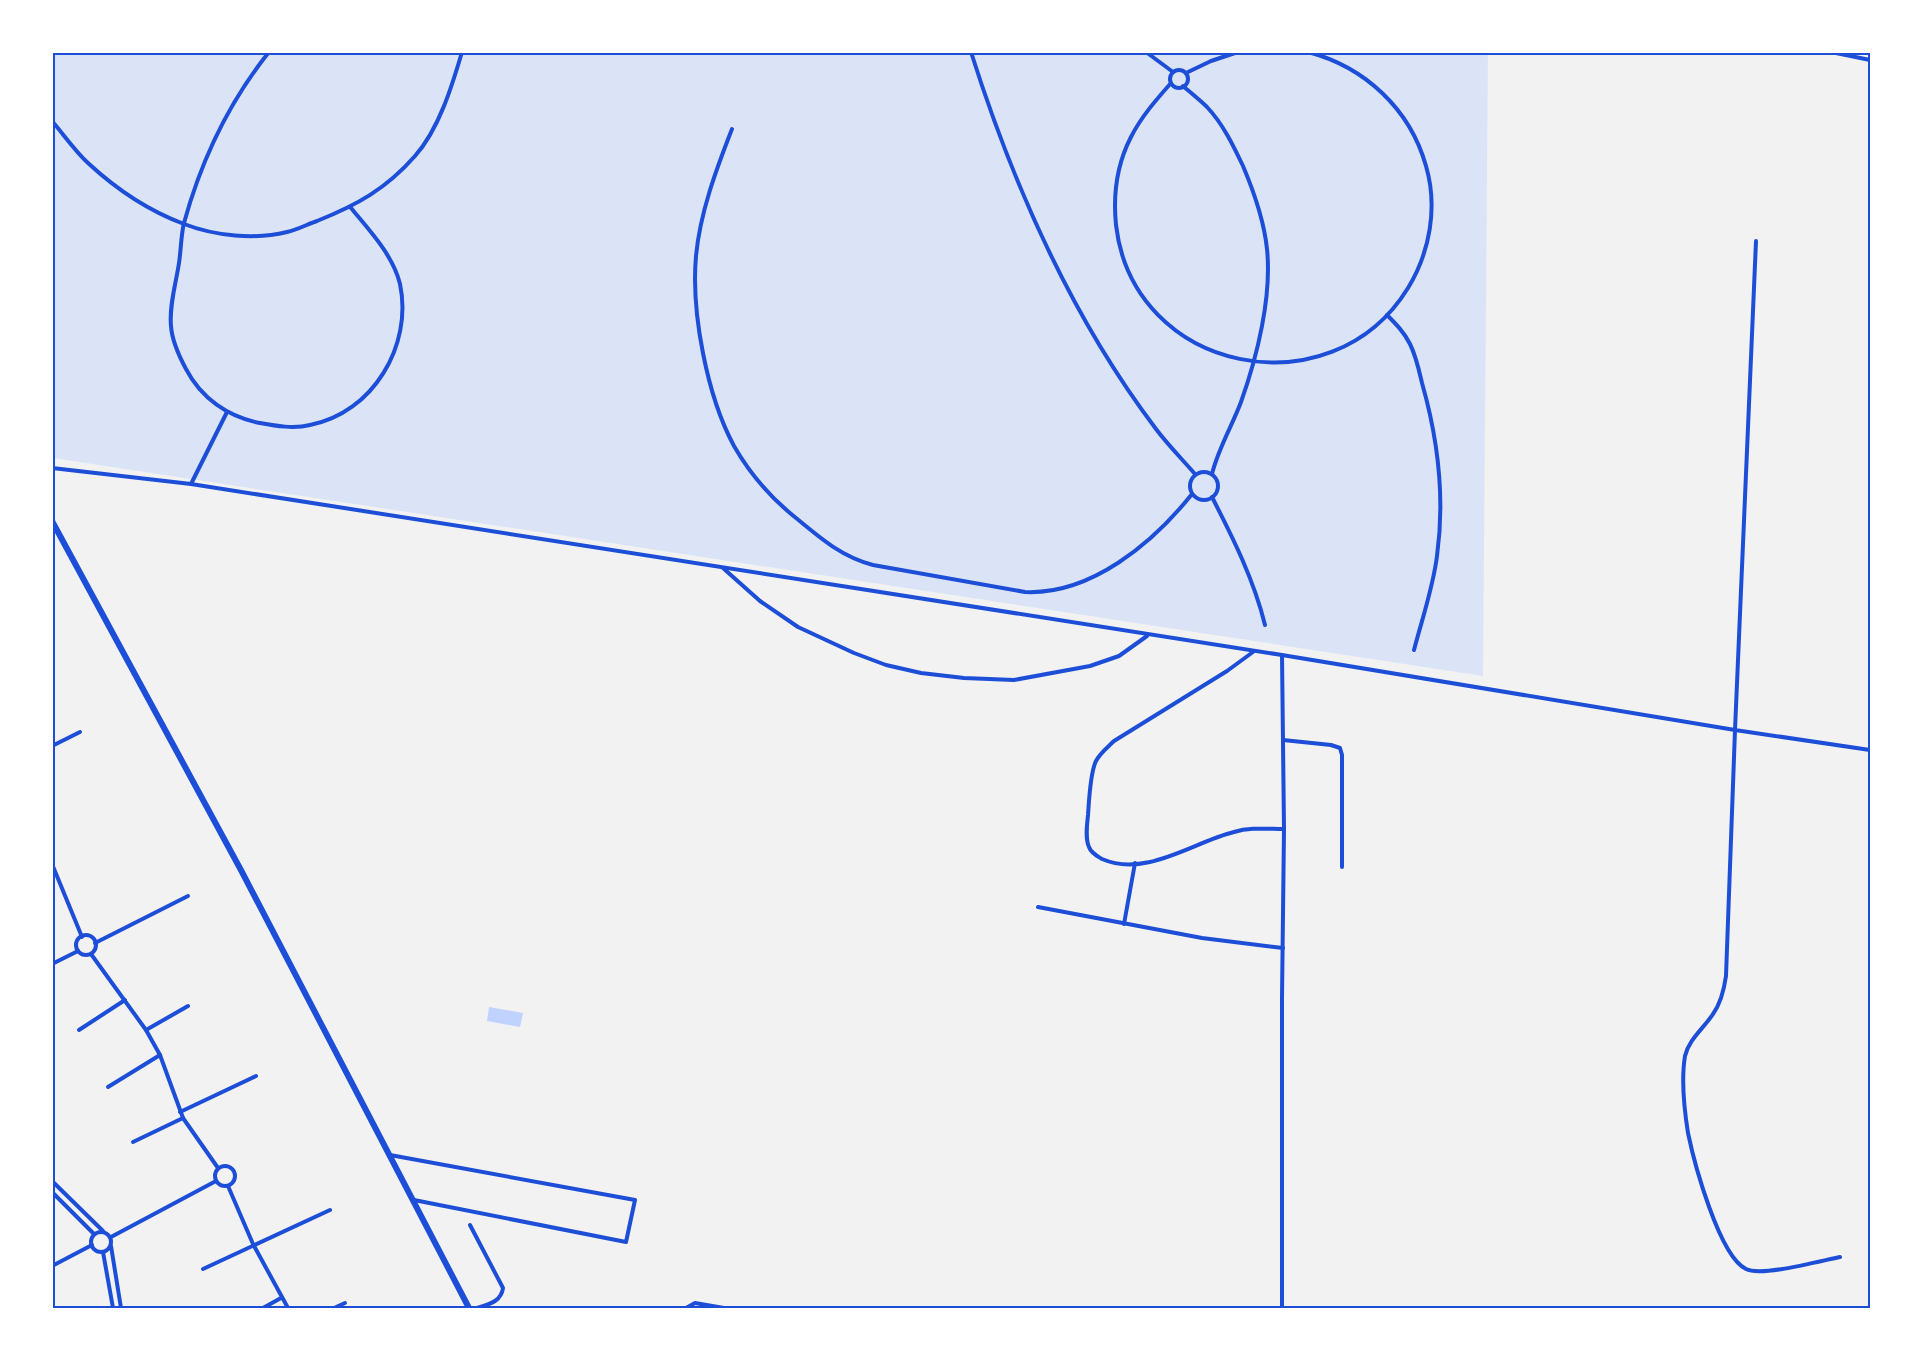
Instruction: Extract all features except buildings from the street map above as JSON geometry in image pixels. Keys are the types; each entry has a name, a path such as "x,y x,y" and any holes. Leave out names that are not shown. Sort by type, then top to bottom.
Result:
{"main road":[{"path":"52,521 242,872 469,1308"}],"street":[{"path":"268,52 232,104 214,142 184,224 171,326 178,353 192,380 209,399 227,412 248,421 278,427 310,425 339,415 365,397 384,374 398,346 403,310 399,282 391,262 351,208"},
{"path":"52,121 86,162 128,196 184,224 214,232 260,235 288,232 351,208 388,183 417,154 440,115 462,52"},
{"path":"971,52 985,97 1013,169 1052,257 1086,324 1156,429 1195,474"},
{"path":"1146,52 1173,72"},
{"path":"1185,73 1238,52"},
{"path":"1171,83 1142,117 1130,139 1121,162 1116,186 1114,211 1117,235 1134,282 1164,321 1205,349 1253,362 1286,363 1326,355 1348,345 1369,331 1402,297 1414,278 1429,235 1431,190 1427,168 1419,146 1396,107 1363,76 1343,65 1308,52"},
{"path":"1831,52 1857,55 1870,60"},
{"path":"1178,70 1185,73 1188,80 1183,86 1175,87 1171,83 1170,77 1173,72 1178,70"},
{"path":"1183,86 1207,107 1233,143 1254,192 1267,250 1267,277 1260,333 1253,362 1241,402 1212,474"},
{"path":"732,129 714,178 696,254 697,321 706,365 724,422 734,445 748,467 777,502 829,545 856,561 873,565 1025,592 1050,591 1085,580 1113,566 1159,531 1176,515 1192,494"},
{"path":"1756,241 1726,976 1719,1005 1686,1053 1683,1092 1689,1133 1713,1217 1731,1257 1744,1268 1759,1272 1840,1257"},
{"path":"1387,315 1401,329 1413,353 1431,418 1440,477 1437,556 1414,650"},
{"path":"190,484 227,412"},
{"path":"52,468 190,484 1282,655 1870,750"},
{"path":"1203,471 1212,474 1218,483 1217,491 1212,497 1199,499 1192,494 1189,483 1195,474 1203,471"},
{"path":"1212,497 1233,538 1258,599 1265,625"},
{"path":"722,567 760,601 798,627 854,653 921,674 1014,680 1090,666 1119,656 1149,635"},
{"path":"1254,651 1227,671 1114,741 1095,761 1088,813 1088,845 1093,854 1106,860 1135,863 1169,856 1234,831 1252,828 1284,829"},
{"path":"1282,655 1284,829 1282,1308"},
{"path":"52,746 80,732"},
{"path":"1283,740 1340,748 1342,755 1342,867"},
{"path":"1125,924 1135,863"},
{"path":"52,864 82,936"},
{"path":"95,943 188,896"},
{"path":"1038,907 1202,938 1283,948"},
{"path":"82,936 89,936 95,943 91,954 85,955 78,951 77,941 82,936"},
{"path":"52,964 78,951"},
{"path":"91,954 146,1030 160,1055 183,1118 218,1168"},
{"path":"80,1030 125,1000"},
{"path":"146,1030 188,1006"},
{"path":"108,1087 160,1055"},
{"path":"180,1112 256,1076"},
{"path":"133,1142 183,1118"},
{"path":"389,1155 635,1200 626,1242 412,1200"},
{"path":"224,1166 233,1170 235,1179 228,1186 221,1186 216,1182 214,1175 218,1168 224,1166"},
{"path":"52,1181 111,1238 122,1308"},
{"path":"111,1238 216,1182"},
{"path":"228,1186 253,1244 288,1308"},
{"path":"52,1192 94,1234"},
{"path":"203,1269 330,1210"},
{"path":"470,1225 503,1288 496,1301 477,1308"},
{"path":"103,1231 94,1234 91,1239 92,1245 96,1251 103,1252 111,1246"},
{"path":"52,1266 92,1245"},
{"path":"103,1252 113,1308"},
{"path":"263,1308 281,1298"},
{"path":"334,1308 345,1303"},
{"path":"686,1308 695,1303 724,1308"}],"shaded area":[{"path":"52,53 1488,53 1483,676 53,458"}],"water":[{"path":"489,1007 523,1013 520,1027 487,1021"}]}
